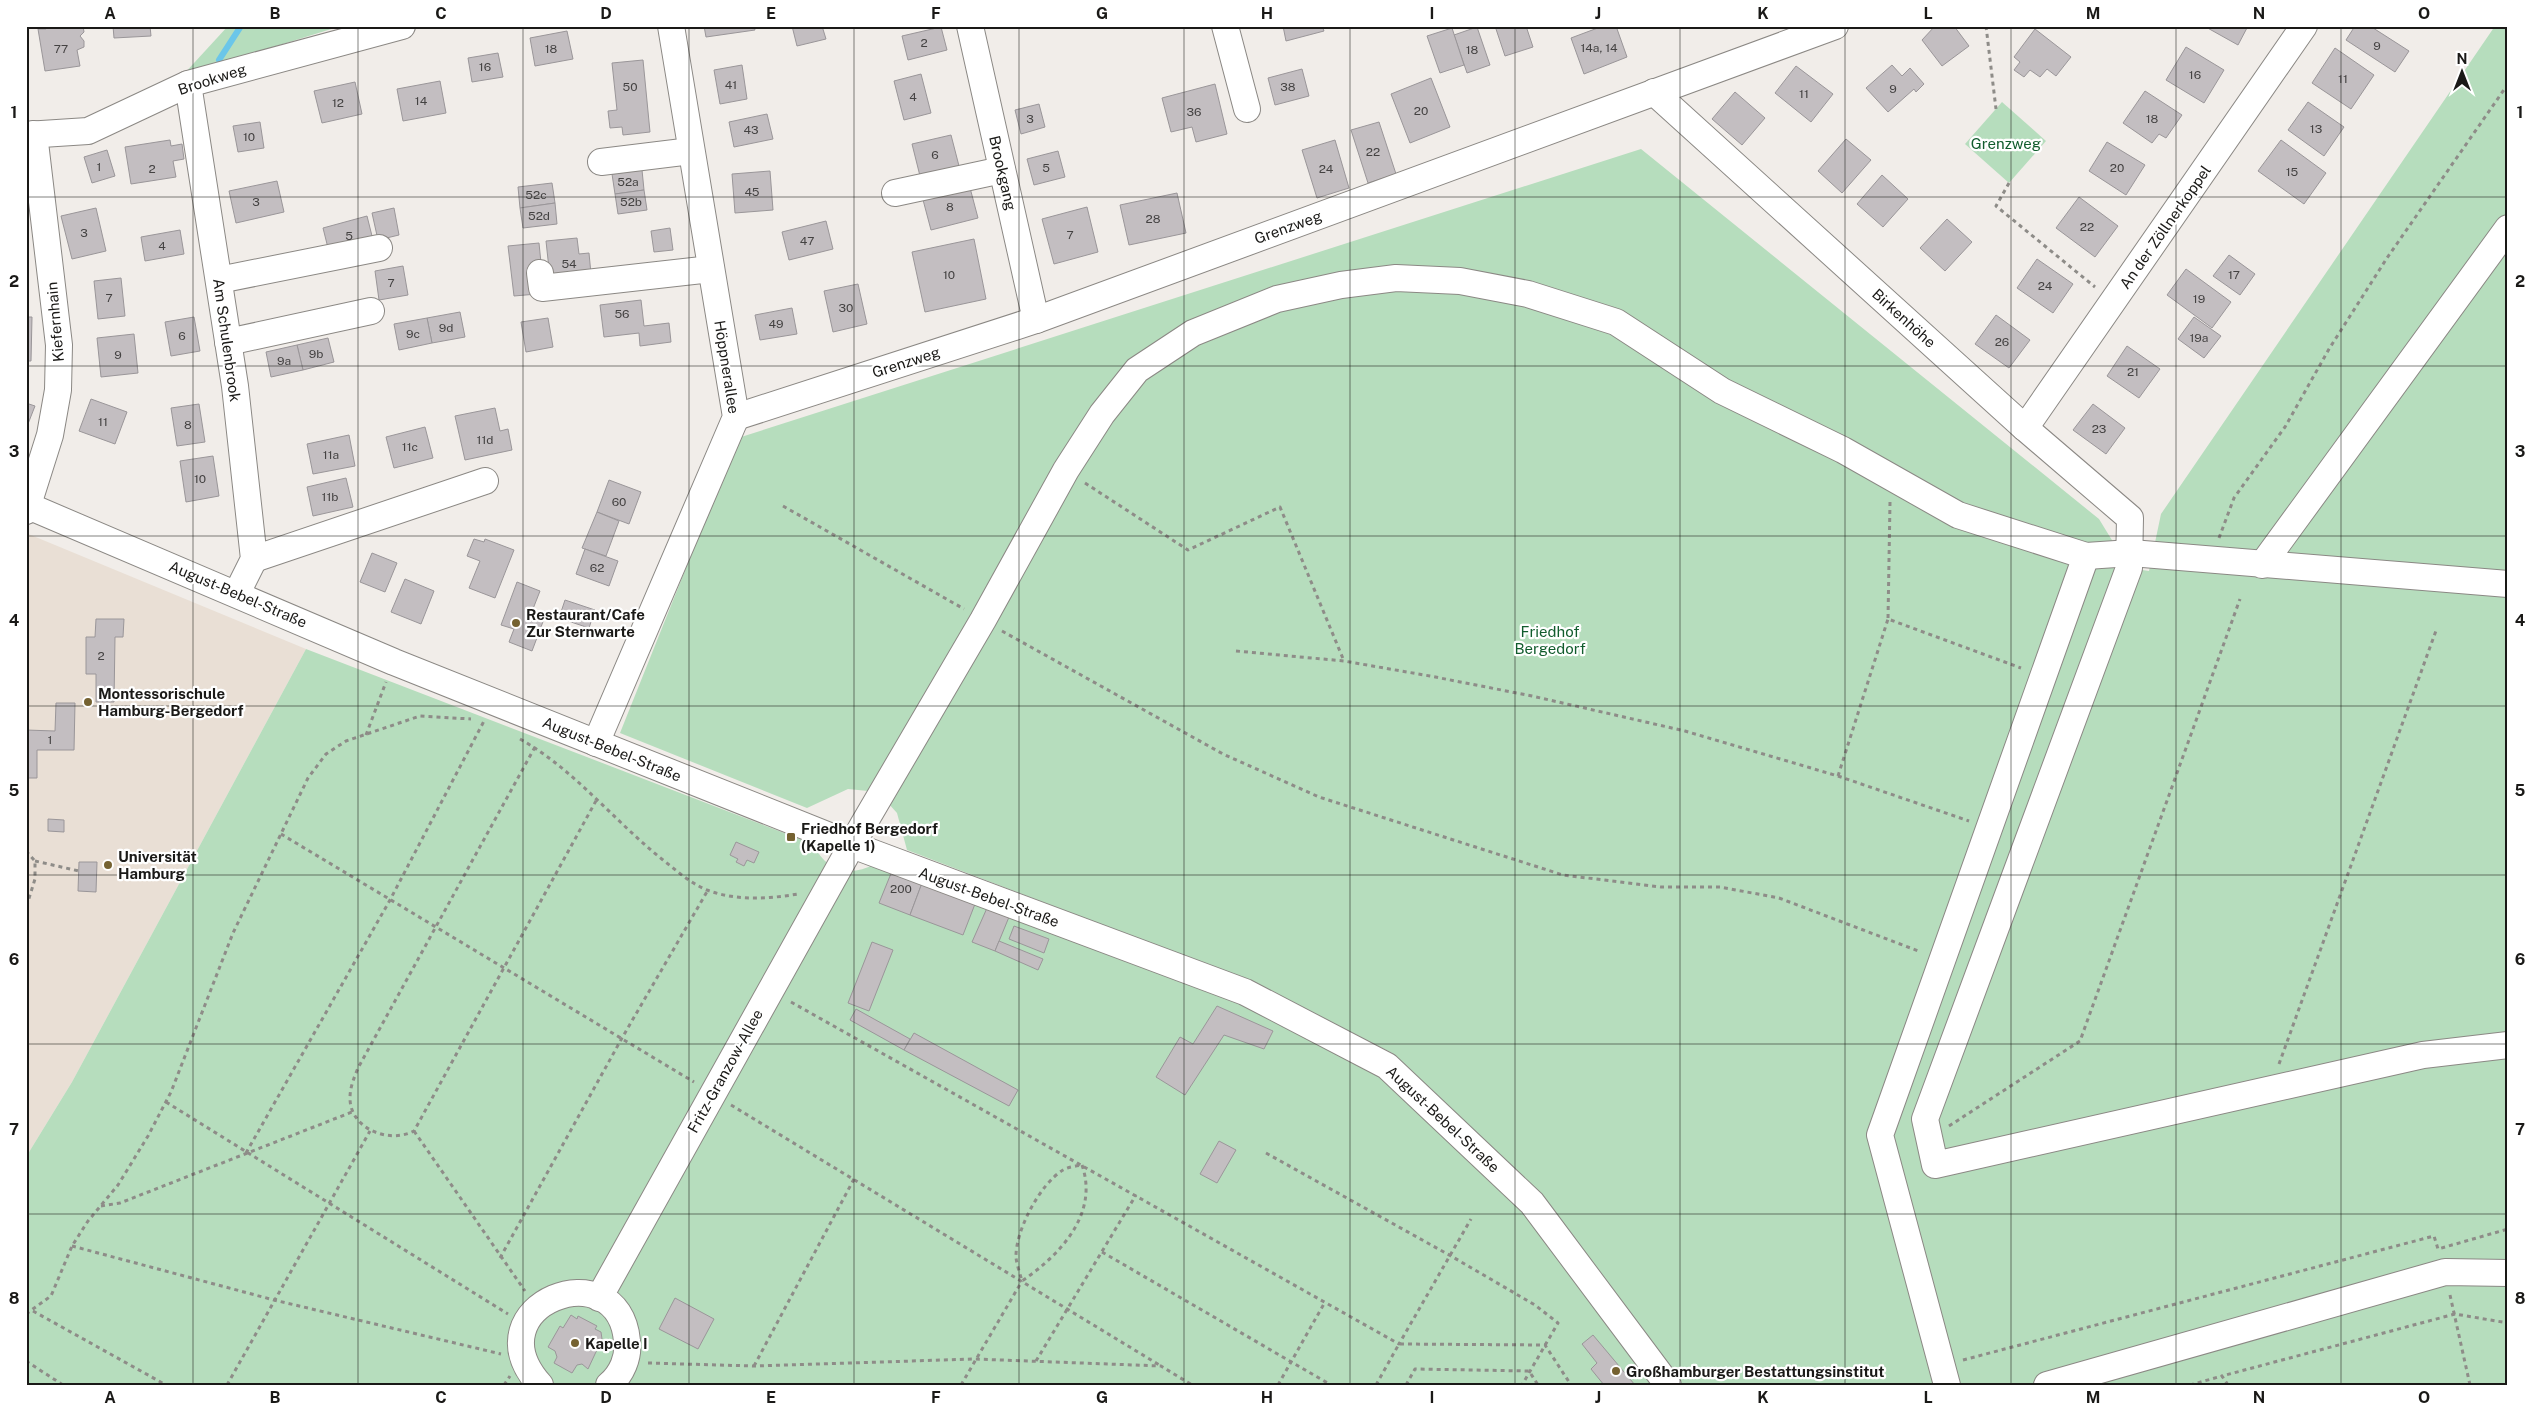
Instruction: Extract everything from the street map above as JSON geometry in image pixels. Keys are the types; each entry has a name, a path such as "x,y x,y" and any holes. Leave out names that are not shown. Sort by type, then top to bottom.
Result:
{"street":[{"name":"Brookweg","path":"30,135 88,131 188,84 402,26"},
{"name":"Höppnerallee","path":"596,742 736,417 671,26"},
{"name":"Brookgang","path":"970,26 1036,320"},
{"path":"1225,26 1246,109"},
{"name":"Grenzweg","path":"736,417 1036,320 1835,26"},
{"name":"An der Zöllnerkoppel","path":"2026,428 2304,26"},
{"name":"Am Schulenbrook","path":"188,84 228,342 254,559"},
{"name":"Birkenhöhe","path":"1654,92 2026,428 2130,518 2129,568 2083,697 1925,1119 1935,1165 2269,1090"},
{"name":"Kiefernhain","path":"27,507 50,435 58,390 59,354 30,135"},
{"path":"601,162 691,151"},
{"path":"895,193 1002,170"},
{"path":"2262,565 2508,228"},
{"path":"218,280 379,248"},
{"path":"540,273 542,288 711,268"},
{"name":"Fritz-Granzow-Allee","path":"599,1298 712,1094 852,846 983,620 1066,470 1102,414 1136,370 1194,333 1277,299 1341,285 1396,278 1460,281 1528,294 1616,322 1722,391 1843,450 1958,514 2086,556"},
{"path":"228,342 371,311"},
{"path":"237,593 254,559 486,482"},
{"name":"August-Bebel-Straße","path":"27,507 237,593 394,662 852,846 1246,992 1387,1066 1532,1203 1668,1385"},
{"path":"1944,1375 1880,1136 2086,556 2130,553 2508,584"},
{"path":"2269,1090 2424,1055 2508,1045"},
{"path":"2047,1385 2445,1272 2508,1273"},
{"path":"540,1385 530,1373 523,1357 522,1341 531,1316 550,1298 566,1292 583,1292 599,1298 616,1312 626,1332 628,1347 625,1362 620,1372 609,1385"}],"path":[{"path":"1986,26 1996,109"},
{"path":"2211,560 2234,498 2285,427 2329,349 2387,258 2508,84"},
{"path":"2009,183 1996,206 2113,302"},
{"path":"1066,470 1188,550 1280,507 1344,661"},
{"path":"1838,776 1888,619 1890,477"},
{"path":"783,506 1222,754 1319,797 1563,875 1661,887 1720,887 1780,898 1942,961"},
{"path":"1929,1138 2080,1041 2240,599"},
{"path":"1888,619 2043,676"},
{"path":"2269,1090 2437,628"},
{"path":"1236,650 1344,661 1532,696 1656,724 1838,776 1990,828"},
{"path":"366,735 394,662"},
{"path":"26,1314 51,1296 72,1246 88,1221 102,1206 148,1136 166,1102 197,1029 233,933 308,778 326,754 346,741 420,716 484,720 491,724"},
{"path":"246,1153 390,900 484,720"},
{"path":"512,735 535,747 573,775 640,842 687,879 708,890 763,900 828,889"},
{"path":"535,747 358,1068 351,1087 352,1112 359,1122 370,1131 395,1137 414,1131 506,968 597,800"},
{"path":"281,834 622,1038 1192,1385"},
{"path":"26,850 35,862 35,879 26,908"},
{"path":"35,862 79,871"},
{"path":"500,1258 622,1038 708,890"},
{"path":"771,990 1399,1344 1545,1345"},
{"path":"166,1102 328,1204 531,1316"},
{"path":"102,1206 120,1203 352,1112"},
{"path":"227,1385 370,1131"},
{"path":"414,1131 500,1258 531,1316"},
{"path":"1266,1153 1451,1256 1534,1306 1558,1323 1522,1385"},
{"path":"1022,1281 1016,1258 1019,1238 1025,1220 1050,1182 1064,1169 1082,1165"},
{"path":"961,1385 1022,1281 1056,1255 1077,1226 1087,1191 1087,1179 1082,1165"},
{"path":"754,1366 854,1179"},
{"path":"1036,1361 1136,1195"},
{"path":"1376,1385 1471,1219"},
{"path":"1944,1375 2187,1303 2434,1236 2438,1249 2508,1229"},
{"path":"72,1246 274,1300 486,1352 523,1357"},
{"path":"1102,1252 1331,1385"},
{"path":"2445,1272 2470,1385"},
{"path":"1278,1385 1325,1302"},
{"path":"32,1311 166,1385"},
{"path":"2190,1385 2455,1314 2508,1323"},
{"path":"1545,1345 1570,1385"},
{"path":"625,1362 754,1366 975,1359 1160,1366"},
{"path":"26,1361 63,1385"},
{"path":"1406,1385 1415,1369 1529,1371"},
{"path":"1529,1371 1538,1385"},
{"path":"2222,1376 2228,1385"}],"shaded area":[{"name":"Universität Hamburg","path":"26,533 306,649 72,1082 26,1157"}],"green space":[{"path":"228,26 341,26 183,75"},
{"name":"Friedhof Bergedorf","path":"2495,26 2508,26 2508,1385 1680,1385 1545,1202 1392,1053 1254,983 907,850 897,813 878,792 848,789 807,808 620,733 738,438 1641,149 2099,519 2129,568 2149,571 2161,514"},
{"name":"Grenzweg","path":"2002,102 2046,141 2009,183 1965,144"},
{"path":"306,649 813,844 818,853 831,866 847,871 856,871 875,864 1241,1002 1381,1075 1529,1214 1656,1385 26,1385 26,1157 72,1082"}],"building":[{"path":"46,26 83,26 84,32 80,36 84,41 84,47 77,50 80,66 45,71 38,29 46,29"},
{"path":"113,26 150,26 151,36 114,38"},
{"path":"704,26 754,26 755,30 706,37"},
{"path":"792,26 822,26 826,39 797,46"},
{"path":"1283,26 1322,26 1324,31 1286,41"},
{"path":"1495,26 1526,26 1533,47 1505,56"},
{"path":"1603,26 1616,26 1627,57 1584,74 1571,38"},
{"path":"1935,26 1954,26 1969,46 1942,66 1922,40"},
{"path":"2204,26 2248,26 2238,45"},
{"path":"2355,26 2370,26 2409,51 2395,72 2346,40"},
{"path":"941,27 947,50 908,60 902,36"},
{"path":"1477,27 1490,65 1467,73 1454,35"},
{"path":"1452,28 1464,65 1440,73 1427,36"},
{"path":"2035,29 2071,57 2056,76 2047,69 2040,77 2030,70 2024,77 2014,70 2020,62 2014,57"},
{"path":"567,31 573,59 535,66 530,38"},
{"path":"2186,47 2224,70 2204,103 2166,80"},
{"path":"2335,48 2374,75 2351,109 2312,83"},
{"path":"498,53 503,77 472,82 468,58"},
{"path":"643,60 650,132 623,135 622,127 610,128 608,111 617,110 612,63"},
{"path":"742,65 747,99 720,104 714,70"},
{"path":"1892,65 1902,76 1910,68 1924,84 1916,92 1914,89 1888,112 1866,88"},
{"path":"1796,66 1833,94 1811,122 1775,93"},
{"path":"1302,69 1309,96 1275,105 1268,78"},
{"path":"921,74 931,113 904,120 894,81"},
{"path":"1431,78 1450,127 1410,143 1391,94"},
{"path":"440,81 446,113 403,121 397,89"},
{"path":"355,82 362,114 322,123 314,91"},
{"path":"1215,84 1227,134 1196,142 1192,127 1171,132 1162,98"},
{"path":"2145,91 2182,115 2166,138 2159,134 2152,143 2123,123"},
{"path":"1735,92 1765,118 1742,145 1712,119"},
{"path":"2308,102 2344,127 2324,156 2288,130"},
{"path":"1039,104 1045,127 1021,134 1015,110"},
{"path":"767,114 773,139 734,147 729,122"},
{"path":"260,122 264,148 238,152 233,126"},
{"path":"1379,122 1396,174 1368,183 1351,130"},
{"path":"951,135 959,166 920,176 912,144"},
{"path":"1846,139 1871,160 1842,193 1818,171"},
{"path":"170,140 171,146 182,144 184,159 173,161 176,177 131,184 125,147"},
{"path":"1335,140 1349,188 1317,198 1302,150"},
{"path":"2281,140 2326,173 2304,204 2258,171"},
{"path":"2107,142 2145,165 2126,195 2089,171"},
{"path":"107,150 115,176 92,183 84,157"},
{"path":"1058,151 1065,177 1034,185 1027,159"},
{"path":"642,170 644,190 615,194 612,174"},
{"path":"770,171 773,210 735,213 732,174"},
{"path":"1882,175 1908,199 1883,227 1857,204"},
{"path":"277,181 284,212 236,223 229,191"},
{"path":"552,183 555,203 520,208 518,187"},
{"path":"969,184 978,218 931,230 922,196"},
{"path":"644,190 647,210 618,214 615,194"},
{"path":"1177,193 1186,233 1129,245 1120,205"},
{"path":"2079,197 2118,226 2095,257 2056,228"},
{"path":"555,203 557,224 523,228 520,208"},
{"path":"1087,207 1098,252 1054,264 1042,219"},
{"path":"96,208 106,251 72,259 61,216"},
{"path":"394,208 399,235 378,240 372,213"},
{"path":"367,216 374,244 330,256 323,228"},
{"path":"1947,219 1972,242 1945,271 1920,248"},
{"path":"826,221 833,249 789,260 782,232"},
{"path":"670,228 673,250 654,252 651,231"},
{"path":"180,230 184,254 145,261 141,237"},
{"path":"577,238 579,254 589,253 591,274 550,278 546,241"},
{"path":"974,239 986,299 925,312 912,252"},
{"path":"539,243 541,263 537,294 514,296 508,246"},
{"path":"2229,255 2255,274 2240,295 2213,276"},
{"path":"2037,259 2073,284 2053,313 2017,288"},
{"path":"403,266 408,295 379,300 375,271"},
{"path":"2186,269 2231,302 2212,328 2167,295"},
{"path":"121,278 125,316 98,319 94,281"},
{"path":"858,284 867,324 833,332 824,291"},
{"path":"641,300 644,326 669,323 671,342 640,346 639,333 604,337 600,305"},
{"path":"792,308 797,334 760,340 755,315"},
{"path":"460,312 465,337 432,343 427,318"},
{"path":"1996,315 2030,340 2009,368 1975,344"},
{"path":"26,317 32,317 31,361 26,361"},
{"path":"194,317 200,351 171,356 165,322"},
{"path":"2194,317 2221,336 2204,358 2178,339"},
{"path":"427,318 432,343 399,350 394,324"},
{"path":"548,318 553,347 526,352 521,322"},
{"path":"134,334 138,373 101,377 97,338"},
{"path":"328,338 334,362 303,370 297,345"},
{"path":"297,345 303,370 271,377 266,352"},
{"path":"2127,346 2160,369 2139,398 2107,376"},
{"path":"91,399 127,412 115,444 79,431"},
{"path":"26,403 35,406 26,429"},
{"path":"199,404 205,442 177,446 171,408"},
{"path":"2093,404 2125,428 2106,454 2073,430"},
{"path":"495,408 500,431 508,429 512,450 465,460 455,416"},
{"path":"425,427 433,458 394,468 386,437"},
{"path":"349,435 355,466 313,474 307,444"},
{"path":"213,456 219,496 186,502 180,461"},
{"path":"346,478 353,507 313,516 307,487"},
{"path":"609,480 641,492 629,524 597,512"},
{"path":"597,512 619,521 606,556 582,548"},
{"path":"474,539 484,542 485,539 514,550 495,598 469,588 480,561 467,556"},
{"path":"585,549 618,561 609,586 576,574"},
{"path":"372,553 397,563 385,592 360,582"},
{"path":"405,579 434,591 421,624 391,612"},
{"path":"517,582 540,591 531,614 544,619 532,651 509,642 514,629 501,625"},
{"path":"565,600 595,610 589,628 559,618"},
{"path":"96,619 124,619 123,637 115,637 114,702 96,702 96,674 86,674 86,637 95,637"},
{"path":"56,703 75,703 74,750 37,750 37,778 26,778 26,730 55,731"},
{"path":"48,819 64,820 64,832 48,831"},
{"path":"736,842 759,852 754,863 747,860 744,866 736,862 738,859 730,855"},
{"path":"79,862 97,862 96,892 78,891"},
{"path":"892,871 922,883 910,915 879,903"},
{"path":"922,883 975,904 963,935 910,915"},
{"path":"987,908 1009,917 995,951 972,942"},
{"path":"1014,926 1049,939 1044,953 1009,939"},
{"path":"999,941 1043,959 1038,970 995,951"},
{"path":"872,942 893,950 869,1011 848,1003"},
{"path":"1217,1006 1273,1031 1264,1049 1224,1035 1185,1095 1156,1077 1180,1037 1193,1044"},
{"path":"856,1009 910,1039 904,1050 850,1020"},
{"path":"914,1033 1018,1090 1009,1106 904,1050"},
{"path":"1219,1141 1236,1150 1217,1183 1200,1174"},
{"path":"675,1298 714,1319 698,1349 659,1329"},
{"name":"Kapelle I","path":"571,1315 577,1319 578,1316 597,1326 595,1329 601,1332 602,1339 588,1369 582,1364 577,1365 572,1373 554,1363 557,1357 555,1351 548,1347 560,1326 563,1328"},
{"path":"1593,1335 1635,1385 1604,1385 1591,1369 1597,1363 1582,1344"}],"waterway":[{"path":"219,60 241,26"}],"place":[{"name":"Restaurant/Cafe Zur Sternwarte","path":"516,623"},
{"name":"Montessorischule Hamburg-Bergedorf","path":"88,702"},
{"name":"Friedhof Bergedorf (Kapelle 1)","path":"791,837"},
{"name":"Universität Hamburg","path":"108,865"},
{"name":"Kapelle I","path":"575,1343"},
{"name":"Großhamburger Bestattungsinstitut","path":"1616,1371"}]}
